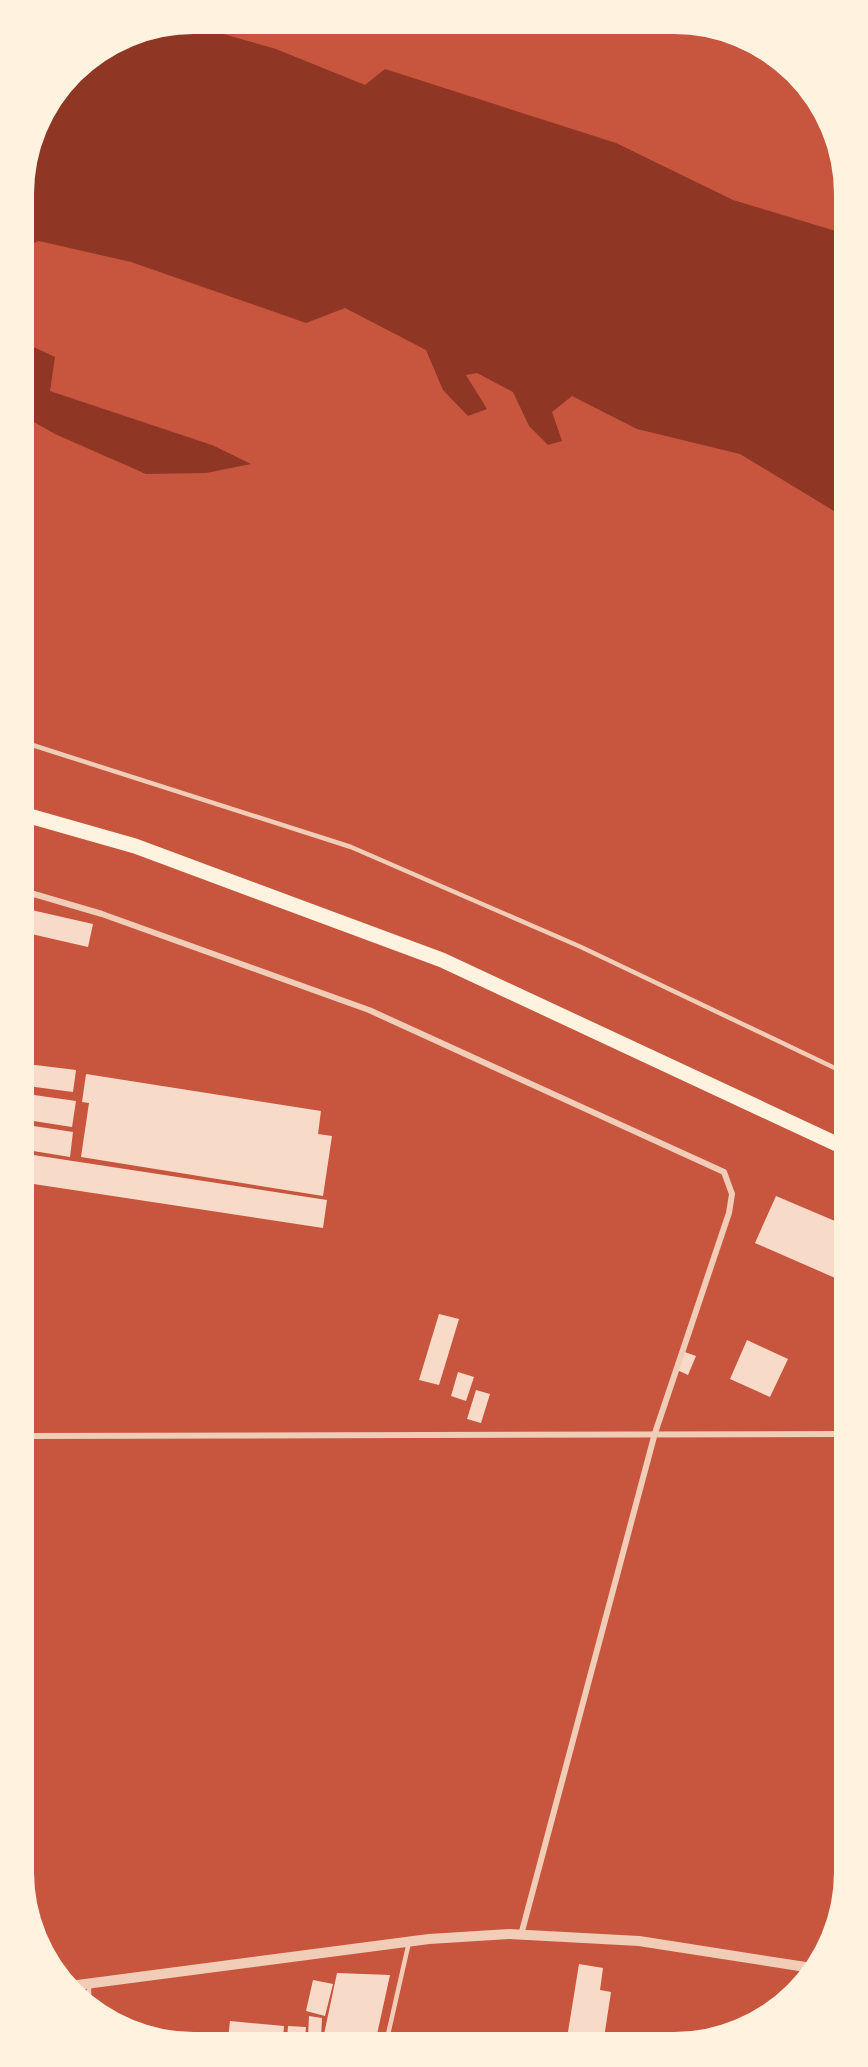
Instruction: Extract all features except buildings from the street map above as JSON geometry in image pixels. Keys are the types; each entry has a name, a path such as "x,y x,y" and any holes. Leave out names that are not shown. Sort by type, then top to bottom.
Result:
{"main road":[{"path":"35,817 135,846 442,960 833,1142"}],"street":[{"path":"35,894 102,914 369,1010 724,1172 732,1194 729,1213 655,1433 521,1935"},
{"path":"34,1436 833,1434"},
{"path":"80,1984 409,1942 521,1935 639,1941 802,1967"}],"lane":[{"path":"35,746 351,847 581,947 833,1067"},
{"path":"389,2032 409,1942"},
{"path":"89,1983 89,1992"}],"shaded area":[{"path":"184,35 226,35 276,49 365,85 385,69 616,143 733,200 834,230 834,511 740,454 637,429 572,396 552,412 562,441 548,445 529,426 513,392 477,373 466,375 487,409 468,416 443,390 426,350 345,308 306,323 131,262 39,241 35,242 36,173 40,153 56,114 81,81 106,61 133,47 163,38"},
{"path":"35,348 55,357 50,391 212,445 251,464 206,473 146,474 55,434 35,423"}]}
